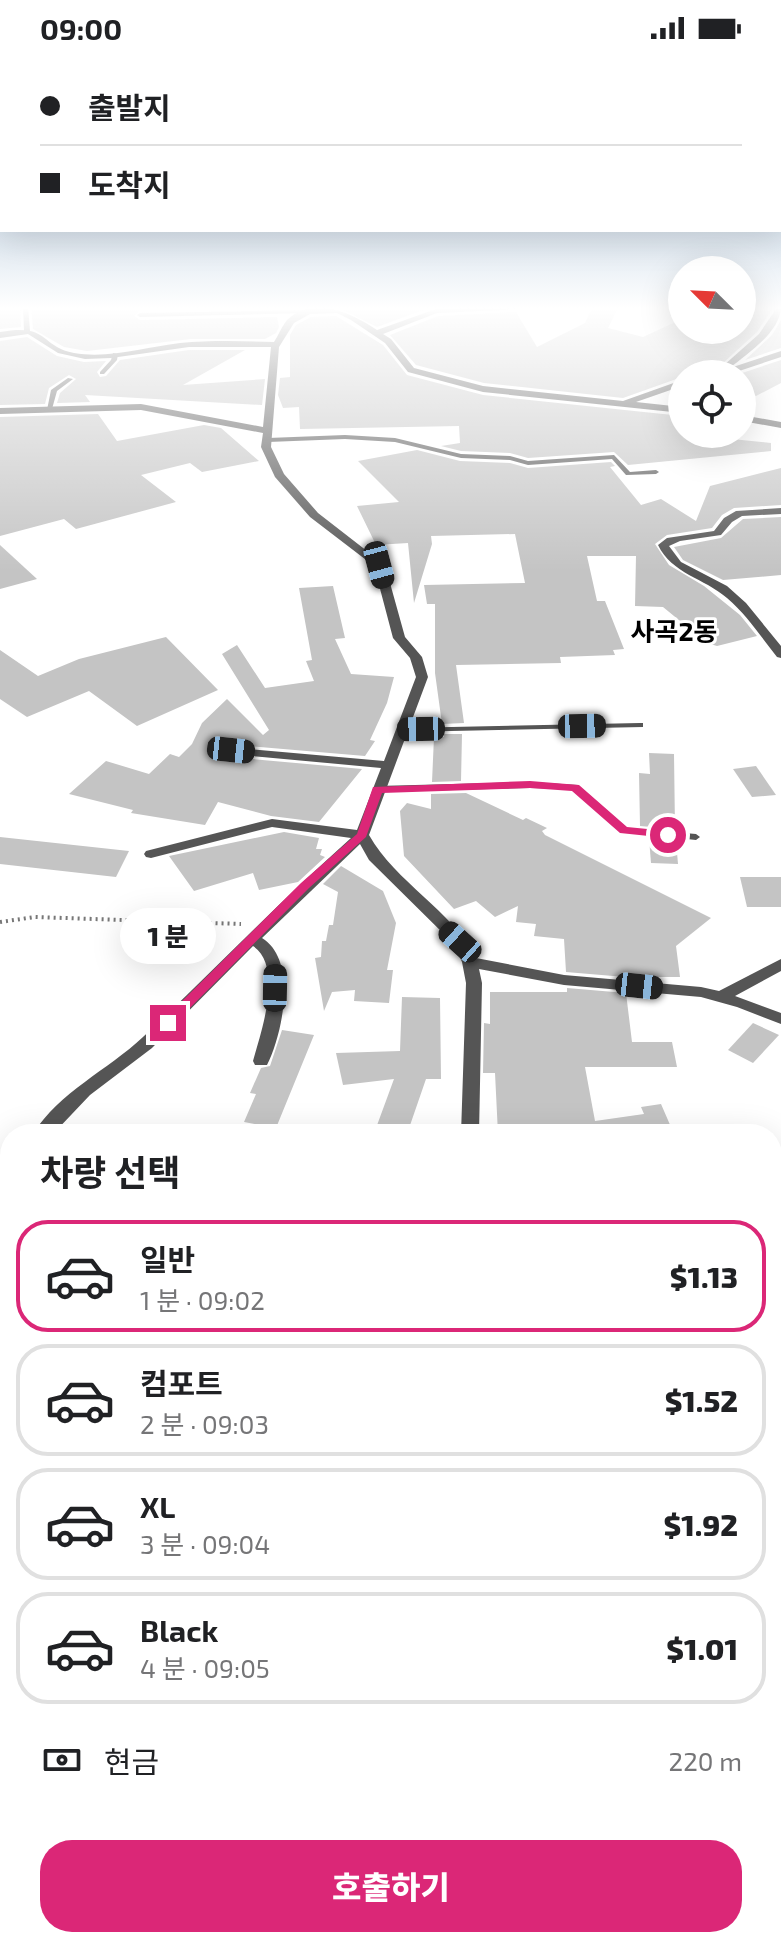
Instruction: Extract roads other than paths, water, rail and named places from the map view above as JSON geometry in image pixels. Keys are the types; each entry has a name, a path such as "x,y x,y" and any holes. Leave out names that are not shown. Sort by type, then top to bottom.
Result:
{"street":[{"path":"52,1124 84,1091 146,1044 362,835 422,677 416,657 399,638 379,565 314,515 279,475 266,447 272,394"},
{"path":"519,394 668,409"},
{"path":"624,404 651,394"},
{"path":"0,411 118,406 154,408 268,436"},
{"path":"756,421 781,425"},
{"path":"781,511 740,513 728,520 727,526 718,534 670,539 663,545 673,561 713,583 748,612 781,654"},
{"path":"231,750 388,765"},
{"path":"151,854 272,823 362,835"},
{"path":"362,835 374,857 420,906 460,942 470,962 474,983 470,1124"},
{"path":"258,933 269,950 275,970 275,1006 261,1061"},
{"path":"470,962 564,980 701,992 781,1019"},
{"path":"721,997 781,964"}],"lane":[{"path":"49,409 53,394"},
{"path":"268,436 395,440 461,456 510,458 528,463 614,457 628,474 656,472"},
{"path":"404,730 640,725"},
{"path":"377,789 530,785 575,787 624,830 696,837"}],"district":[{"name":"사곡2동","path":"674,630"}]}
